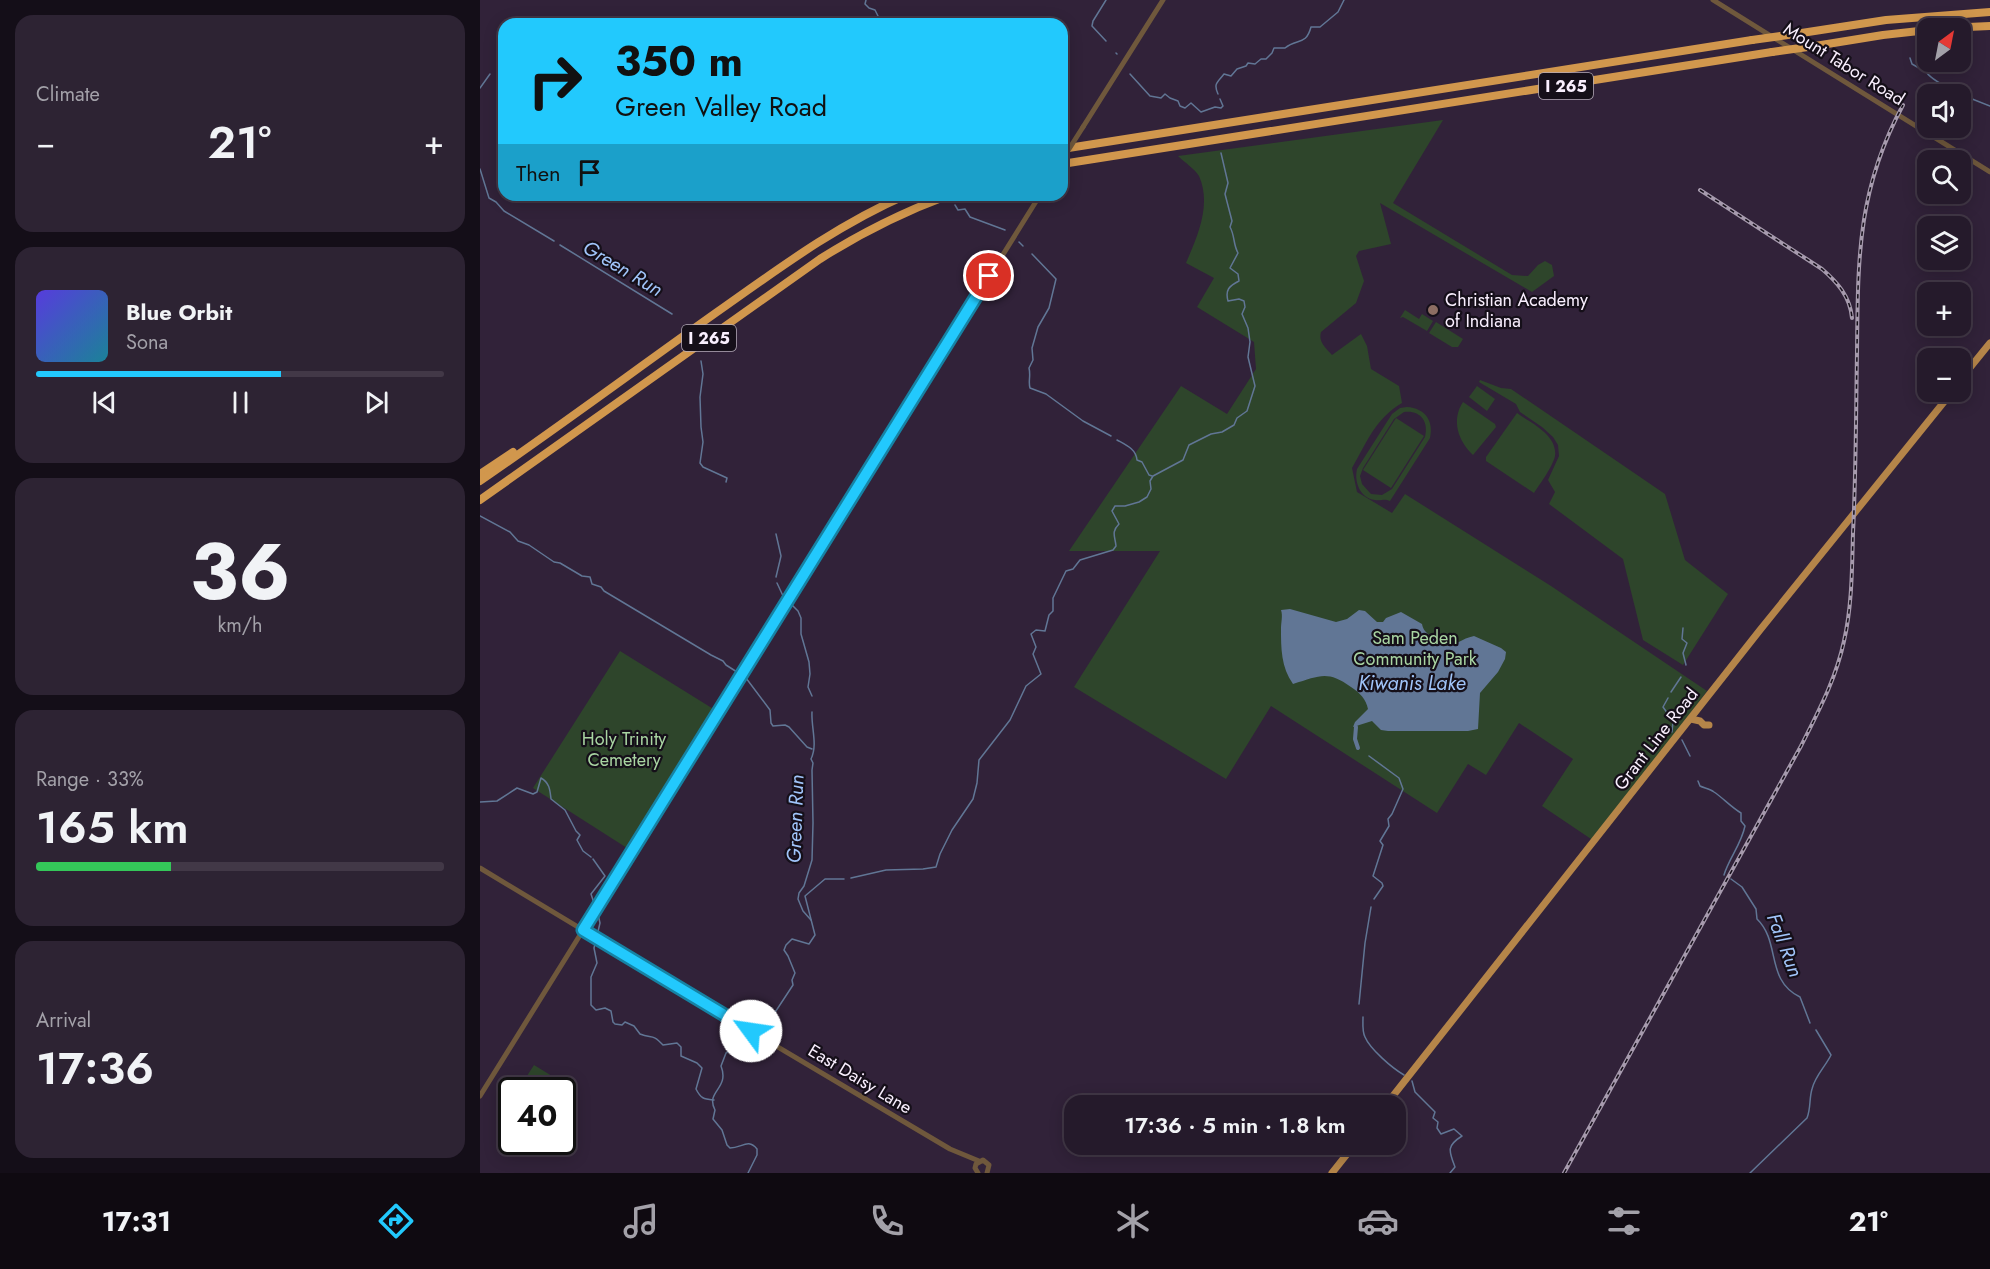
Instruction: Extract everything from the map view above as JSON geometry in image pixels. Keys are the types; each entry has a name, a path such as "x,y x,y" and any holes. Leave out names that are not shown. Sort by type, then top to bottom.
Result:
{"highway":[{"name":"I 265","path":"1068,148 1886,20 1990,12"},
{"path":"1971,27 1990,28"},
{"name":"I 265","path":"1068,161 1872,36 1917,31"},
{"name":"I 265","path":"480,481 820,240 894,201"},
{"name":"I 265","path":"480,500 826,255 900,215 934,201"},
{"path":"480,474 591,404"}],"main road":[{"path":"1971,366 1990,343"},
{"name":"Grant Line Road","path":"1394,1095 1944,402"},
{"path":"1690,719 1709,725"},
{"path":"1332,1173 1346,1155"}],"street":[{"path":"1068,152 1163,0"},
{"name":"Mount Tabor Road","path":"1713,0 1990,172"},
{"path":"480,1096 585,931 596,908 1036,201"},
{"name":"East Daisy Lane","path":"480,868 950,1149 976,1170"},
{"name":"East Daisy Lane","path":"950,1149 987,1162 990,1172"},
{"path":"976,1170 979,1161"}],"green space":[{"name":"Sam Peden Community Park","path":"1443,120 1393,203 1512,275 1528,276 1545,261 1552,265 1554,276 1532,292 1380,203 1391,244 1359,251 1356,256 1364,281 1356,303 1321,332 1321,339 1332,355 1361,334 1367,346 1371,369 1399,386 1402,403 1378,424 1352,468 1357,492 1392,513 1405,494 1551,586 1707,691 1594,841 1542,806 1573,759 1519,723 1486,775 1468,764 1437,813 1271,706 1226,779 1074,687 1160,551 1069,551 1181,386 1227,414 1256,369 1254,342 1197,307 1214,278 1186,263 1202,221 1203,187 1197,173 1178,156"},
{"path":"1405,310 1419,319 1422,314 1433,321 1427,331 1403,317 1400,318"},
{"path":"1436,322 1463,339 1458,347 1452,347 1429,333"},
{"path":"1480,380 1501,388 1511,389 1665,494 1685,560 1728,594 1683,665 1643,640 1623,559 1549,504 1555,492 1548,480 1559,456 1558,445 1553,437 1520,412 1516,404 1479,382"},
{"path":"1477,386 1495,399 1487,411 1469,397"},
{"path":"1463,402 1496,427 1473,455 1463,443 1458,430 1457,416"},
{"path":"1400,408 1413,408 1427,416 1431,426 1430,438 1390,501 1370,499 1359,489 1356,479 1357,469 1392,414","holes":["1404,412 1410,412 1422,418 1426,426 1425,437 1392,489 1382,495 1371,494 1362,484 1360,476 1363,468 1394,419"]},
{"path":"1517,413 1542,430 1555,449 1552,465 1534,493 1486,461 1486,457"},
{"path":"1396,418 1424,436 1391,488 1363,470"},
{"name":"Holy Trinity Cemetery","path":"620,651 715,710 627,848 533,788"},
{"path":"534,1065 554,1077 526,1077"}],"water":[{"name":"Kiwanis Lake","path":"1290,609 1336,622 1347,619 1359,610 1365,611 1377,622 1383,622 1386,618 1401,612 1422,624 1427,633 1443,645 1453,645 1474,636 1501,648 1506,652 1505,659 1498,672 1480,693 1478,729 1388,731 1381,730 1372,721 1353,727 1368,709 1364,699 1354,689 1329,676 1293,684 1289,678 1282,650 1281,610"}],"waterway":[{"path":"866,0 865,4 875,10 877,18"},
{"path":"1106,0 1092,26 1106,41"},
{"path":"1218,94 1216,85 1224,74 1231,76 1237,69 1248,63 1255,64 1261,59 1266,59 1274,48 1285,48 1304,39 1311,27 1320,27 1338,12 1344,0"},
{"path":"1910,58 1912,64 1917,67"},
{"path":"1927,73 1947,87 1990,106"},
{"name":"Green Run","path":"480,88 490,74"},
{"path":"1130,74 1150,96 1161,98 1165,94 1185,108 1191,103 1201,112 1215,107 1221,108 1223,106 1220,99"},
{"path":"851,878 886,870 936,867 952,830 973,799 979,760 1010,720 1026,686 1041,674 1033,654 1036,647 1031,634 1036,630 1045,631 1049,615 1053,611 1053,598 1066,571 1073,569 1080,560 1113,550 1116,546 1114,532 1119,524 1112,511 1115,506 1125,506 1147,497 1153,476 1183,460 1189,445 1234,425 1237,418 1247,411 1255,386 1248,357 1250,342 1248,328 1242,314 1245,307 1244,301 1239,299 1228,301 1227,297 1229,289 1239,281 1238,274 1230,268 1238,253 1230,227 1232,221 1225,194 1228,183 1221,153"},
{"name":"Green Run","path":"480,169 489,198 504,211 554,241"},
{"path":"955,205 958,210 965,209 970,217 1005,230"},
{"path":"1019,242 1023,246"},
{"name":"Green Run","path":"560,245 672,314"},
{"path":"1032,254 1056,279 1049,308 1038,327 1032,348 1033,360 1029,368 1030,388 1046,394 1083,421 1111,436"},
{"name":"Green Run","path":"701,361 703,374 700,397 703,442 700,463 703,467 727,478 726,482"},
{"path":"1117,440 1133,450 1137,460 1142,462 1149,475 1152,476"},
{"path":"480,516 510,532 518,541 529,545 554,562 582,576 590,577 592,584 601,587 604,591 723,661 737,672"},
{"name":"Green Run","path":"776,534 781,556 776,577"},
{"name":"Green Run","path":"777,583 784,598"},
{"name":"Green Run","path":"791,604 801,618 801,634 809,662 808,687 812,696"},
{"name":"Fall Run","path":"1683,628 1682,639 1687,643 1683,653 1686,665"},
{"name":"Fall Run","path":"1671,692 1681,677"},
{"path":"746,678 770,710 773,726 789,727 807,747 812,749"},
{"name":"Fall Run","path":"1668,698 1663,707 1673,721 1672,732"},
{"name":"Green Run","path":"811,920 803,911 798,899 812,860 813,763 811,759 814,742 812,712"},
{"path":"1356,727 1355,739 1358,748"},
{"name":"Fall Run","path":"1682,740 1690,756"},
{"path":"1369,756 1399,778 1403,789 1388,819 1389,826 1380,841 1383,845 1373,876 1383,886 1374,899"},
{"path":"480,802 497,801 517,788 533,794 537,792 541,778 548,785 551,799 565,810 580,835 577,840 583,851 591,857"},
{"name":"Fall Run","path":"1698,781 1700,786 1711,790 1741,813 1741,821 1745,826 1724,875"},
{"path":"593,859 605,876 591,894 595,906"},
{"path":"748,1173 757,1155 757,1149 751,1144 730,1148 722,1130 713,1119 715,1110 713,1098 723,1074 721,1066 726,1053 743,1043 770,1020 793,985 792,980 795,973 784,950 786,945 792,939 809,944 815,935 805,896 825,879 844,879"},
{"name":"Fall Run","path":"1731,879 1742,887 1756,909 1757,919 1769,938 1777,971 1789,990 1800,997 1810,1023"},
{"path":"1359,1004 1371,907"},
{"path":"597,910 600,923 594,948 597,963 591,977 591,1005 596,1010 605,1008 611,1011 615,1024 622,1025 625,1022 634,1026 640,1034 654,1038 663,1045 677,1043 681,1047 681,1056 697,1063 702,1068 696,1089 703,1098 714,1100"},
{"path":"1363,1017 1363,1032 1368,1042 1382,1058 1404,1075"},
{"name":"Fall Run","path":"1750,1173 1807,1118 1813,1084 1831,1055 1816,1030"},
{"path":"1412,1081 1415,1092 1435,1112 1433,1118 1438,1122 1437,1128 1441,1134 1454,1129 1462,1136 1453,1143 1450,1149 1455,1167 1450,1173"}],"railway":[{"path":"1564,1173 1801,746 1826,695 1841,655 1847,628 1851,587 1858,286 1863,225 1868,196 1877,166 1903,105"},
{"path":"1700,190 1822,269 1842,290 1849,303 1852,318"}],"place":[{"name":"Christian Academy of Indiana","path":"1433,310"}],"route":[{"path":"751,1031 583,930 989,276"}]}
